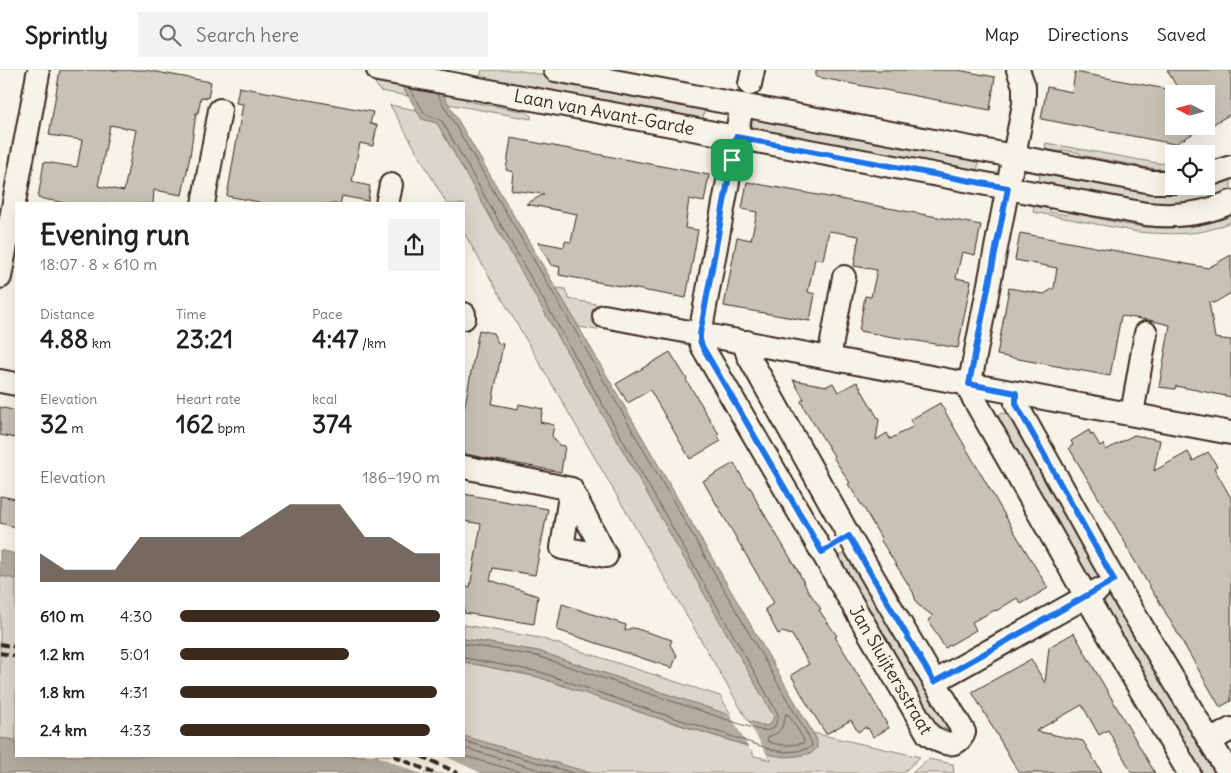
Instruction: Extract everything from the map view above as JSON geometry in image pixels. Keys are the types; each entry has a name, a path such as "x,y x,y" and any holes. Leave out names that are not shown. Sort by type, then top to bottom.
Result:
{"street":[{"name":"Laan van Avant-Garde","path":"555,70 1152,182 1165,182"},
{"path":"1018,70 1024,86 1024,104 969,384 970,392 1189,773"},
{"name":"Laan van Avant-Garde","path":"385,71 455,79 736,137 1146,214 1173,215 1206,211 1231,202"},
{"path":"0,277 38,74"},
{"path":"700,334 742,105"},
{"path":"203,202 220,110"},
{"path":"1215,173 1231,167"},
{"path":"829,358 844,277"},
{"path":"604,316 1231,433"},
{"path":"1132,414 1146,333"},
{"name":"Jan Sluijtersstraat","path":"700,334 702,346 928,734 937,741 955,743 962,738 964,732 849,536 748,355 746,349 747,342"},
{"path":"0,381 15,384"},
{"path":"1016,393 1016,404 1114,580 1229,773"},
{"path":"465,468 571,490"},
{"path":"822,552 849,536"},
{"path":"934,682 1114,580"},
{"path":"1210,741 1231,729"}],"shaded area":[{"path":"482,70 517,70 705,106 702,125 483,83 480,77"},
{"path":"371,76 400,83 408,96 380,91"},
{"path":"441,91 466,94 466,101 527,112 531,119 448,104"},
{"path":"390,105 416,110 422,119 437,123 774,716 771,724 766,726 748,721 465,235 465,202 446,202"},
{"path":"754,119 980,156 976,177 752,131"},
{"path":"1046,143 1165,163 1165,169 1080,155 1080,153 1063,150 1062,152 1045,149"},
{"path":"1041,167 1165,189 1165,195 1215,195 1215,182 1231,174 1231,196 1167,209 1038,188"},
{"path":"1034,206 1050,209 1050,212 1067,215 1068,212 1130,225 1155,228 1192,226 1231,216 1231,222 1197,232 1172,234 1146,233 1033,212"},
{"path":"556,288 565,289 569,299 601,305 597,330 579,327"},
{"path":"1003,413 1011,416 1101,572 1098,581 1091,584 996,417"},
{"path":"847,553 948,719 948,727 942,732 936,733 836,560 840,555"},
{"path":"0,574 15,577 15,757 465,757 465,662 538,677 648,715 750,747 754,756 771,760 765,753 817,740 813,733 920,757 903,773 0,773"},
{"path":"1103,594 1113,595 1217,773 1195,773 1099,600"},
{"path":"465,625 540,638 720,696 732,716 538,651 465,639"},
{"path":"928,759 953,764 954,773 912,773"}],"water":[{"path":"393,70 441,91 817,740 817,748 812,753 785,757 771,755 538,677 465,662 465,639 538,651 748,721 766,726 771,724 774,717 437,123 422,119"},
{"path":"0,550 15,554 15,579 0,576"},
{"path":"465,736 591,773 0,773 0,738 15,740 15,757 465,757"}],"pier":[{"path":"729,713 746,718 768,756 750,750"},
{"path":"379,757 447,757 481,773 418,773"}],"building":[{"path":"60,70 146,70 211,82 208,98 201,97 198,113 196,113 182,195 154,190 153,202 59,202 38,198 44,162 77,167 82,140 49,135","holes":["110,125 136,130 124,191 98,186"]},
{"path":"816,70 958,70 995,77 990,110 816,77"},
{"path":"1167,70 1231,70 1231,114 1215,123 1215,85 1176,85"},
{"path":"1075,72 1165,89 1165,135 1190,135 1175,144 1041,119 1047,87 1072,92"},
{"path":"239,87 373,112 370,124 377,125 373,146 360,143 352,182 370,186 368,201 342,196 340,202 259,202 227,196 243,104 236,103"},
{"path":"511,138 709,175 704,202 689,199 685,228 698,230 686,298 559,275 560,267 551,265 538,242 564,247 565,241 571,242 577,214 526,204 544,194 511,190 513,172 506,170"},
{"path":"747,182 981,225 975,255 962,252 956,278 971,281 958,348 859,331 865,296 871,297 877,270 854,266 859,236 829,231 823,260 815,259 808,292 815,294 810,321 724,306 737,237 751,240 757,212 742,209"},
{"path":"1020,233 1208,268 1231,255 1231,293 1214,303 1209,302 1215,338 1231,340 1231,397 1176,386 1175,389 1159,387 1170,325 1149,320 1121,316 1110,376 997,355 1009,288 1044,294 1054,288 1057,268 1015,260"},
{"path":"479,330 493,333 498,343 503,344 492,404 518,409 519,404 543,409 540,422 554,425 552,436 559,445 565,446 561,472 465,454 465,405"},
{"path":"670,352 719,434 717,435 721,441 690,459 650,390 628,403 616,384"},
{"path":"793,380 827,386 833,383 838,392 857,382 879,420 876,440 887,433 890,439 914,426 910,420 940,403 1048,588 1021,604 1017,598 996,611 972,622 976,630 945,648 928,620 933,616 917,604 913,592 804,408 801,401 804,399"},
{"path":"0,407 15,411 15,438 0,435"},
{"path":"1089,430 1100,446 1103,444 1106,450 1134,435 1160,440 1154,471 1188,452 1193,461 1208,452 1217,466 1214,468 1231,498 1231,701 1220,707 1069,448 1073,445 1071,441"},
{"path":"734,463 752,490 807,589 821,609 819,610 837,636 835,637 889,728 873,737 866,727 858,732 851,720 826,734 791,675 809,664 792,635 782,632 778,634 765,609 774,603 703,481"},
{"path":"465,494 548,509 535,575 493,568 490,580 538,596 534,624 465,613 465,586 470,587 481,524 465,521"},
{"path":"0,496 15,499 15,527 0,523"},
{"path":"562,604 626,625 625,631 634,628 672,640 670,645 677,655 672,668 557,630"},
{"path":"1074,633 1155,773 1132,773 1108,730 1099,735 1082,705 1036,731 1083,741 1102,773 1019,773 972,692 1031,659 1045,683 1049,647"}],"railway":[{"path":"0,644 15,647"},
{"path":"0,653 15,656"},
{"path":"396,757 433,773"},
{"path":"423,757 458,773"}],"route":[{"path":"736,137 1008,188 969,384 1016,393 1016,404 1114,580 934,682 849,536 822,552 702,346 700,334 732,160 736,137"}]}
